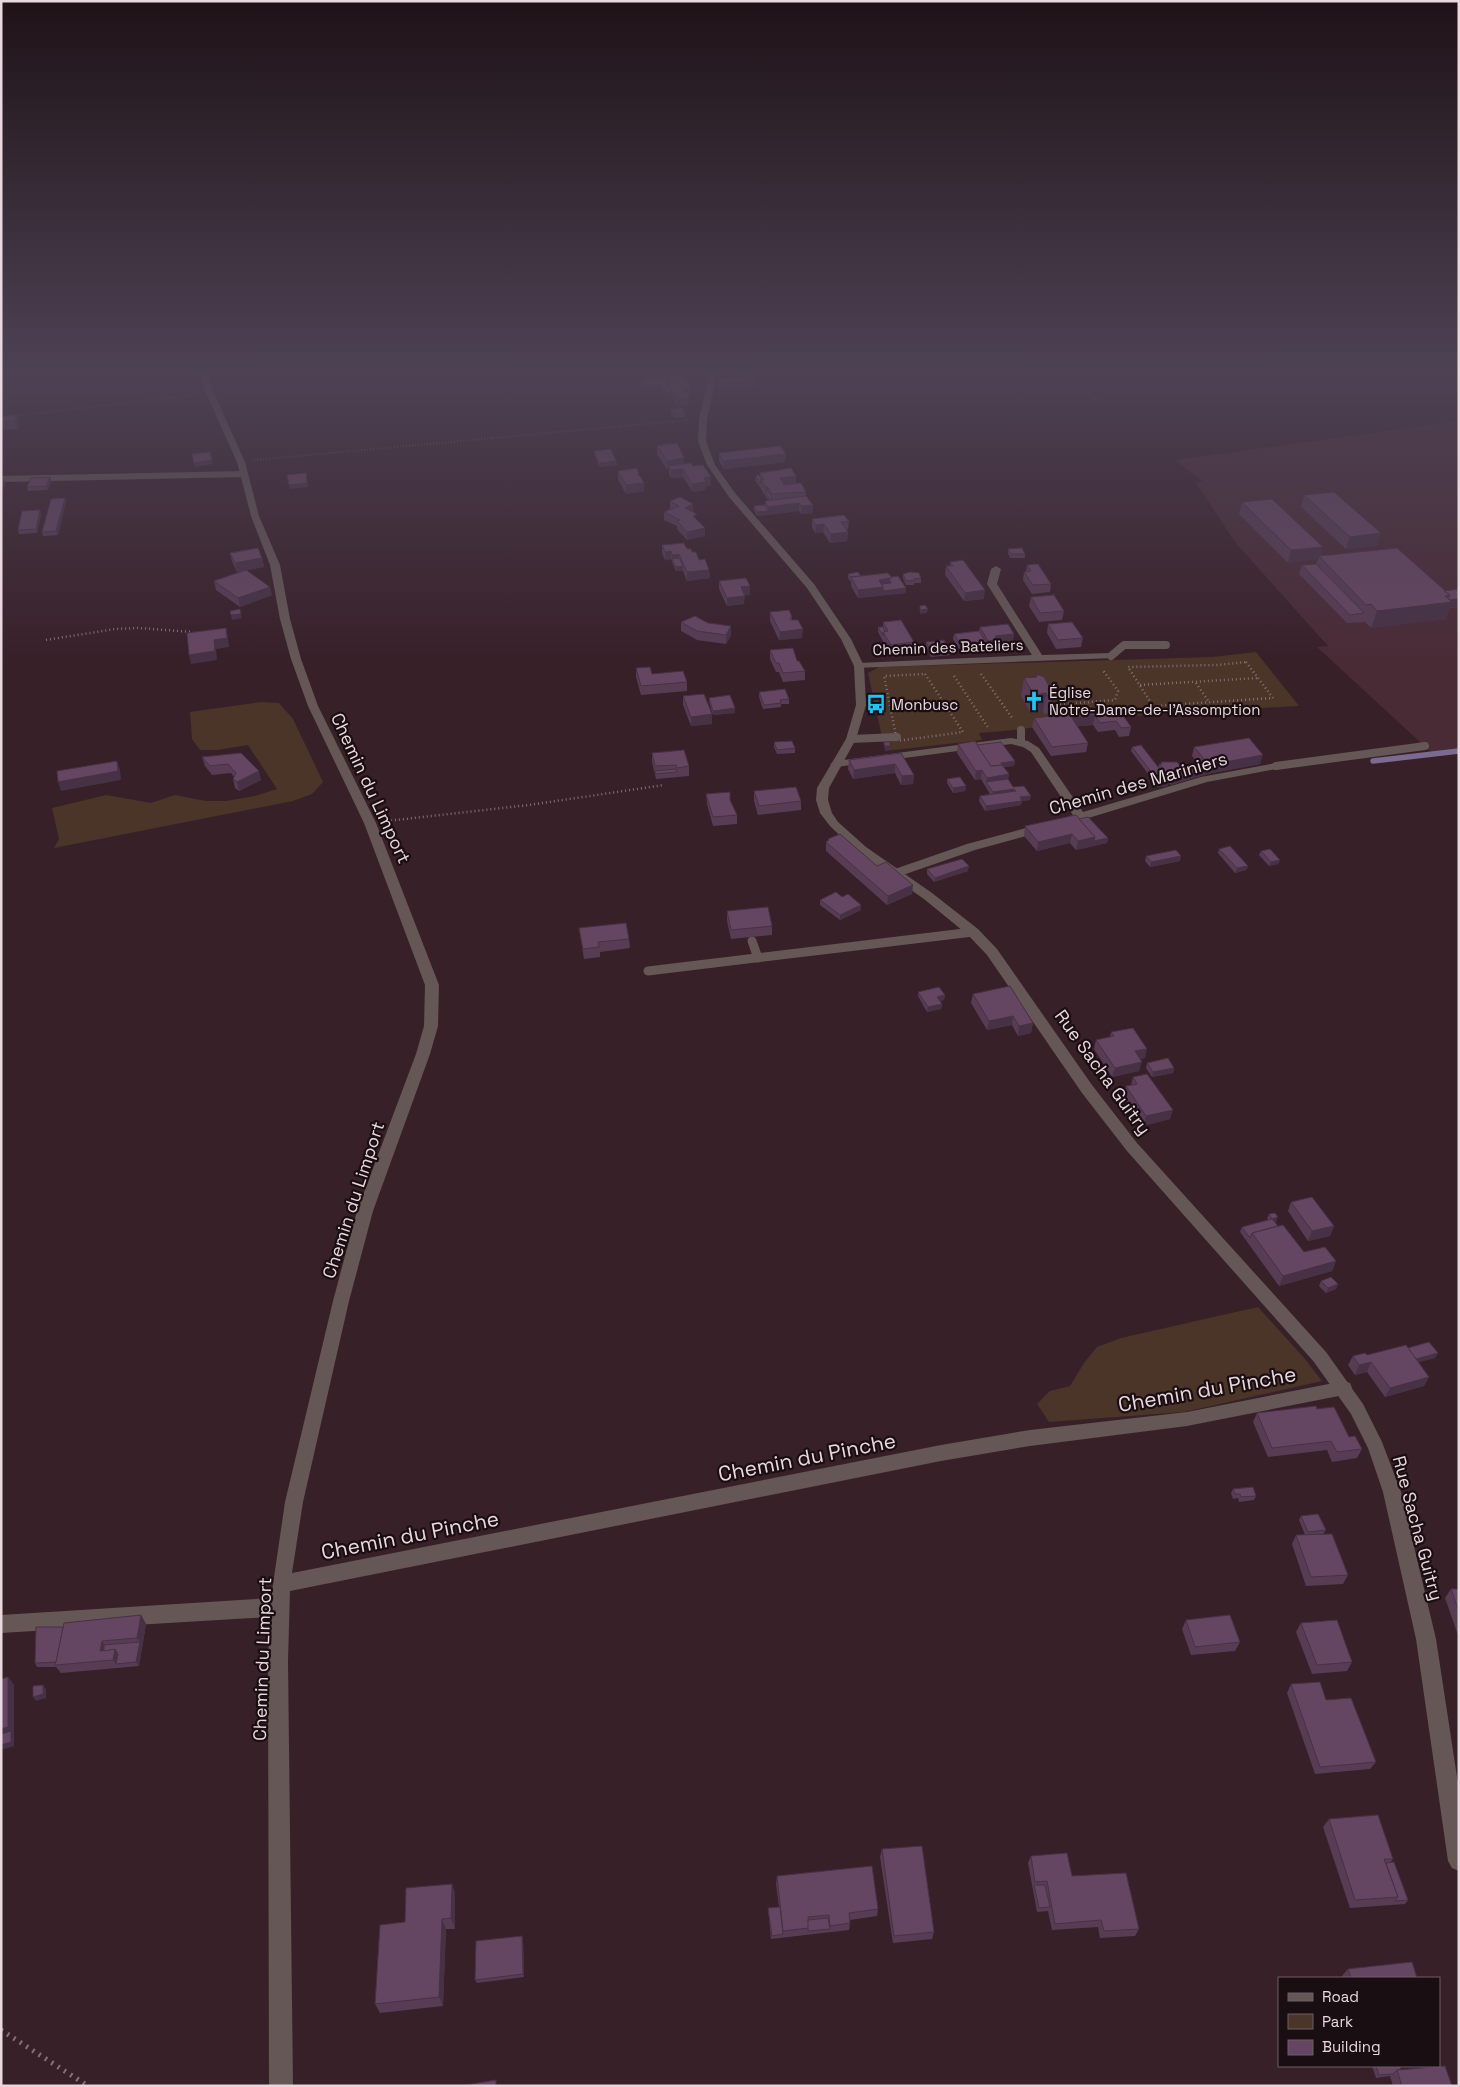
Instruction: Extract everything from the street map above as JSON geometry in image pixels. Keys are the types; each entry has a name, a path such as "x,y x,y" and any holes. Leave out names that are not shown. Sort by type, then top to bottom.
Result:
{"street":[{"name":"Chemin du Limport","path":"241,464 254,516 275,565 286,619 299,667 313,706 370,823 432,986 431,1026 423,1054 365,1211 341,1301 294,1502 281,1584 279,1607 281,2086"},
{"name":"Rue Sacha Guitry","path":"711,464 732,495 811,586 846,639 859,666 861,705 852,739 823,788 822,800 826,813 834,824 862,850 896,873 973,932 1002,966 1087,1089 1132,1147 1314,1350 1344,1388 1357,1409 1376,1447 1392,1492 1426,1639 1459,1861"},
{"name":"Chemin des Bateliers","path":"996,569 992,584 1039,658"},
{"name":"Chemin des Bateliers","path":"859,666 1111,656"},
{"path":"836,764 937,749 1011,741 1021,736 1034,750 1080,817"},
{"name":"Chemin des Mariniers","path":"896,873 971,847 1080,817 1205,779 1276,766"},
{"name":"Chemin du Pinche","path":"281,1584 942,1453 1030,1438 1187,1419 1344,1388"},
{"path":"1,1624 279,1607"}],"lane":[{"path":"1,479 243,468"},
{"path":"1111,656 1124,645 1166,645"},
{"path":"852,739 896,737"},
{"path":"1276,766 1425,746"},
{"path":"648,971 973,932"},
{"path":"752,941 758,958"}],"path":[{"path":"243,468 277,464"},
{"path":"46,640 115,629 139,628 192,632"},
{"path":"1246,662 1273,698 1153,706 1140,685 1128,668 1217,665 1246,662"},
{"path":"1052,705 1115,700 1118,691 1102,668"},
{"path":"986,671 979,672 1021,736"},
{"path":"961,672 952,673 990,730"},
{"path":"925,674 963,732 897,741 884,676 932,673"},
{"path":"1140,685 1259,678"},
{"path":"1196,682 1209,702"},
{"path":"370,823 529,805 664,785"},
{"path":"1,2030 88,2086"}],"shaded area":[{"path":"1181,464 1459,464 1459,751 1433,754 1317,647 1328,646 1235,542 1196,483 1203,481"}],"green space":[{"path":"1256,652 1299,706 1123,717 979,733 982,740 885,751 868,673 879,667 1213,657"},
{"path":"261,702 279,703 293,719 323,782 312,794 293,801 54,848 59,839 52,808 106,795 151,803 175,795 206,801 226,801 255,796 277,789 248,745 217,750 200,750 192,739 190,712"},
{"path":"1258,1307 1305,1359 1322,1381 1184,1412 1049,1422 1037,1404 1050,1391 1070,1386 1084,1363 1097,1347 1121,1338"}],"building":[{"path":"703,465 711,477 704,478 706,482 692,484 683,469 671,470 669,466"},
{"path":"637,468 639,475 637,475 640,476 644,483 626,485 618,471"},
{"path":"791,468 796,476 780,478 784,485 801,483 806,492 772,494 761,480 764,480 760,473"},
{"path":"306,473 307,483 289,485 287,475"},
{"path":"759,475 761,480 760,484 756,476"},
{"path":"50,477 46,486 27,487 31,478"},
{"path":"765,491 768,491 773,500 770,500"},
{"path":"1334,492 1381,533 1350,537 1304,495"},
{"path":"806,496 813,505 801,506 799,503 768,507 765,501"},
{"path":"680,497 693,504 685,508 697,514 693,516 705,528 687,532 677,521 680,520 664,512 679,506 670,501"},
{"path":"65,498 56,531 42,532 51,499"},
{"path":"1272,499 1323,547 1291,550 1242,502"},
{"path":"765,505 768,511 757,512 754,506"},
{"path":"40,510 36,529 18,530 22,511"},
{"path":"844,515 849,521 841,522 848,532 831,534 824,524 816,525 812,519"},
{"path":"684,543 687,549 696,552 699,560 705,559 709,570 687,572 679,554 672,555 671,551 665,552 662,545"},
{"path":"258,548 262,558 235,563 230,553"},
{"path":"1022,548 1025,554 1011,554 1008,549"},
{"path":"1397,548 1450,595 1445,596 1452,602 1377,611 1371,604 1366,605 1319,556"},
{"path":"679,558 683,566 676,567 672,559"},
{"path":"963,560 985,590 965,593 946,566 953,566 950,562"},
{"path":"1038,564 1051,584 1033,585 1024,572 1031,571 1027,565"},
{"path":"1316,564 1364,613 1350,615 1302,565"},
{"path":"246,570 270,587 238,598 214,581"},
{"path":"858,572 861,576 851,578 848,574"},
{"path":"910,572 919,573 921,578 906,581 903,574"},
{"path":"888,573 892,578 879,580 883,587 858,590 851,577"},
{"path":"898,576 906,588 883,591 882,584 891,583 889,579 891,577"},
{"path":"746,578 750,586 741,587 745,596 727,598 719,581"},
{"path":"1459,589 1459,599 1449,600 1450,595 1444,591"},
{"path":"1054,595 1064,611 1040,613 1031,597"},
{"path":"925,605 928,609 920,610 920,606"},
{"path":"240,609 241,614 231,615 230,611"},
{"path":"789,610 792,617 790,618 791,620 798,620 803,629 780,632 770,612"},
{"path":"695,616 708,623 731,626 726,635 697,631 681,622"},
{"path":"901,620 914,642 891,645 883,632 888,631 883,622"},
{"path":"1072,622 1083,638 1058,640 1048,624"},
{"path":"1008,624 1014,634 995,636 997,640 988,641 980,627"},
{"path":"878,627 883,627 885,632 883,632 883,636"},
{"path":"226,628 227,638 214,640 215,651 189,655 187,633"},
{"path":"979,631 988,645 978,646 976,642 960,644 954,634"},
{"path":"944,640 950,651 932,652 926,642"},
{"path":"793,648 797,661 799,661 805,671 783,673 770,650"},
{"path":"650,667 652,674 683,671 687,682 641,686 636,668"},
{"path":"1036,675 1044,677 1053,693 1049,693 1051,696 1047,696 1046,693 1034,695 1024,678 1037,677"},
{"path":"785,689 789,699 780,700 781,703 764,705 759,692"},
{"path":"704,694 712,714 691,717 683,696"},
{"path":"730,695 735,708 713,711 709,698"},
{"path":"1118,708 1131,727 1121,728 1116,721 1100,723 1095,715 1072,718 1088,743 1052,747 1034,718"},
{"path":"1249,738 1263,755 1209,765 1194,747"},
{"path":"792,741 795,748 777,750 774,742"},
{"path":"975,741 991,766 1002,765 1009,774 987,778 982,770 976,771 958,744"},
{"path":"884,742 890,742 890,746 885,746"},
{"path":"1001,742 1015,761 991,766 977,745"},
{"path":"1141,745 1169,781 1159,782 1132,747"},
{"path":"684,750 689,766 677,768 676,765 655,766 652,753"},
{"path":"241,753 259,771 237,782 233,779 236,773 228,764 210,766 202,757"},
{"path":"901,753 914,775 902,776 895,764 854,770 849,760"},
{"path":"117,761 118,771 58,782 57,771"},
{"path":"1161,762 1177,762 1181,767 1202,762 1208,769 1172,780 1159,764 1162,764"},
{"path":"676,769 677,772 656,774 655,771"},
{"path":"960,777 966,786 953,788 947,779"},
{"path":"1008,779 1013,787 1024,786 1031,796 1020,797 1022,801 986,806 980,796 1016,791 1014,789 993,792 986,782"},
{"path":"796,787 801,801 759,806 754,791"},
{"path":"730,792 730,800 737,815 713,817 706,794"},
{"path":"1076,815 1095,837 1078,841 1072,834 1038,842 1025,826"},
{"path":"1088,817 1108,838 1094,841 1095,837 1079,819"},
{"path":"840,834 877,866 886,862 913,885 888,896 826,842 828,839"},
{"path":"1230,846 1248,866 1237,868 1219,849"},
{"path":"1270,849 1280,860 1271,862 1261,851"},
{"path":"1176,850 1181,856 1151,862 1146,856"},
{"path":"962,859 969,866 935,878 927,869"},
{"path":"836,892 842,897 848,894 861,905 840,915 820,900"},
{"path":"768,907 772,926 731,930 727,911"},
{"path":"626,923 629,939 598,942 599,947 583,949 579,928"},
{"path":"1010,986 1033,1023 1019,1026 1013,1016 989,1021 973,994"},
{"path":"939,987 945,995 937,997 942,1004 928,1007 918,992"},
{"path":"1133,1028 1147,1049 1135,1051 1142,1062 1115,1068 1096,1040 1114,1036 1111,1032"},
{"path":"1168,1058 1174,1068 1153,1072 1147,1063"},
{"path":"1147,1074 1173,1110 1146,1116 1126,1086 1137,1084 1133,1077"},
{"path":"1312,1197 1334,1226 1312,1231 1291,1202"},
{"path":"1275,1213 1278,1217 1272,1219 1269,1214"},
{"path":"1272,1219 1278,1226 1252,1233 1250,1238 1242,1227"},
{"path":"1283,1225 1304,1252 1325,1247 1336,1261 1283,1276 1252,1233"},
{"path":"1331,1277 1338,1284 1328,1288 1321,1281"},
{"path":"1429,1342 1438,1353 1416,1359 1408,1348"},
{"path":"1406,1345 1429,1377 1390,1388 1371,1362 1359,1365 1353,1356 1365,1353 1367,1355"},
{"path":"1316,1406 1317,1409 1334,1407 1349,1437 1355,1436 1362,1449 1337,1452 1331,1441 1272,1448 1257,1413"},
{"path":"1253,1487 1256,1496 1241,1497 1240,1494 1235,1494 1233,1489"},
{"path":"1318,1514 1326,1530 1308,1532 1301,1516"},
{"path":"1332,1534 1348,1575 1311,1577 1296,1535"},
{"path":"1451,1589 1459,1589 1459,1612"},
{"path":"141,1615 137,1638 102,1641 100,1651 115,1649 113,1660 55,1665 64,1623"},
{"path":"1230,1615 1240,1642 1195,1647 1186,1620"},
{"path":"1337,1620 1352,1662 1317,1665 1301,1623"},
{"path":"36,1627 63,1627 56,1662 35,1663"},
{"path":"140,1642 136,1662 116,1664 118,1654 115,1649 104,1651 104,1645"},
{"path":"8,1677 8,1727 1,1729 1,1679"},
{"path":"1320,1682 1326,1700 1351,1698 1376,1762 1320,1767 1291,1684"},
{"path":"43,1685 43,1694 33,1697 33,1686"},
{"path":"11,1731 11,1742 1,1745 1,1734"},
{"path":"1378,1815 1393,1859 1384,1859 1398,1897 1355,1900 1329,1819"},
{"path":"922,1846 934,1932 894,1936 882,1849"},
{"path":"1067,1853 1072,1876 1126,1873 1139,1929 1104,1931 1101,1920 1055,1924 1047,1881 1035,1882 1031,1856"},
{"path":"1394,1862 1408,1900 1395,1901 1398,1897 1386,1863"},
{"path":"872,1866 878,1909 849,1913 850,1923 830,1926 829,1915 808,1917 809,1928 783,1931 777,1876"},
{"path":"452,1884 451,1918 442,1919 439,1997 375,2004 380,1925 405,1922 406,1888"},
{"path":"1034,1885 1045,1885 1050,1907 1039,1908"},
{"path":"780,1907 783,1934 772,1936 768,1908"},
{"path":"828,1918 830,1929 808,1931 808,1920"},
{"path":"522,1936 523,1974 475,1980 476,1941"},
{"path":"1412,1962 1417,1977 1351,1977 1348,1969"},
{"path":"1445,2066 1452,2086 1402,2086 1397,2070 1440,2067"},
{"path":"1376,2067 1400,2067 1401,2070 1397,2070 1393,2074 1379,2075"},
{"path":"496,2080 496,2086 460,2086"}],"waterway":[{"path":"1373,761 1459,751"}],"place":[{"name":"Église Notre-Dame-de-l'Assomption","path":"1034,701"},
{"name":"Monbusc","path":"876,704"}]}
